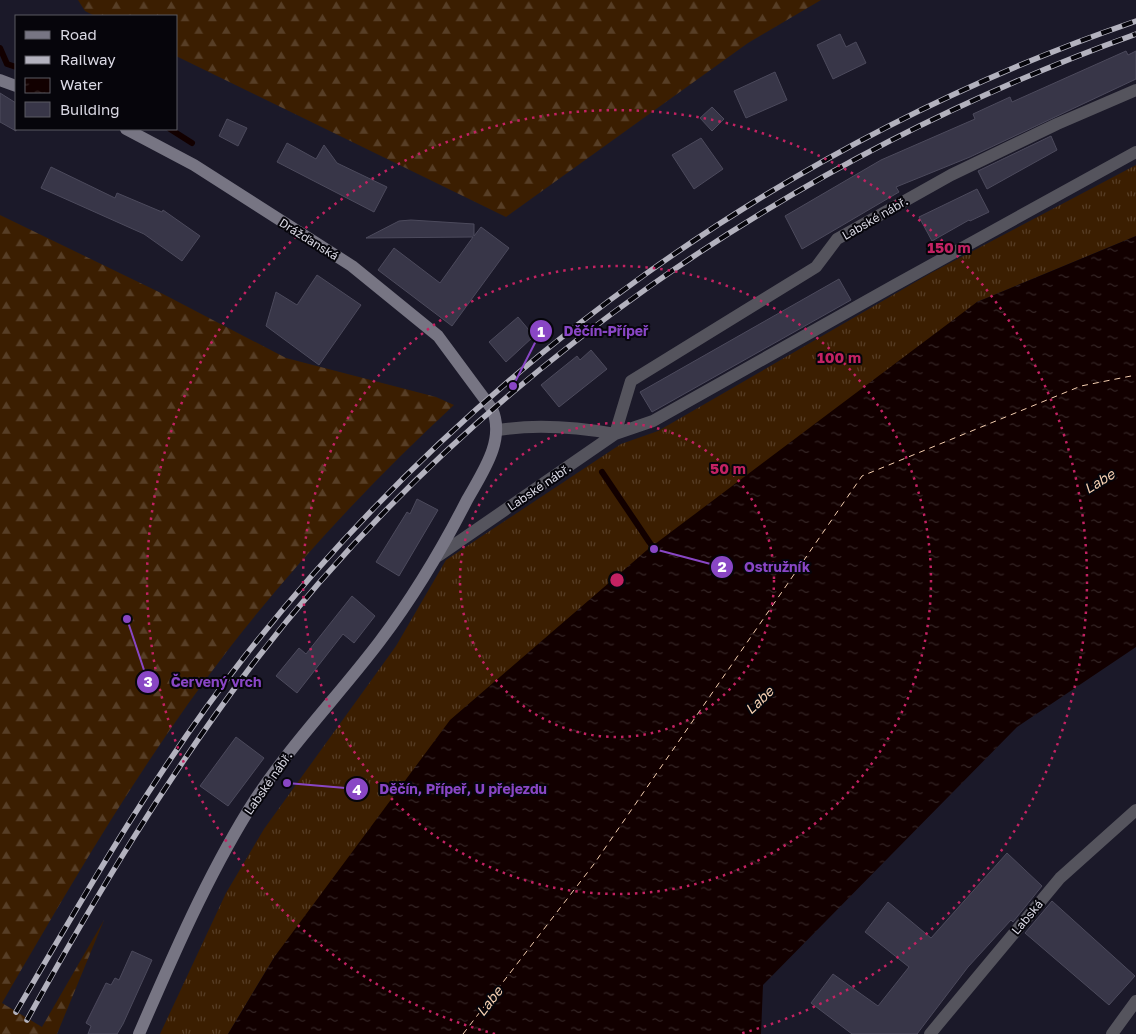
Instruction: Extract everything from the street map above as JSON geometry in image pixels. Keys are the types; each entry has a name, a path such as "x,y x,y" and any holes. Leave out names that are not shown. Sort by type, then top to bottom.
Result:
{"street":[{"path":"0,80 15,86"},
{"name":"Labské nábř.","path":"615,434 631,381 816,267 837,239 950,175 1057,124 1136,90"},
{"name":"Drážďanská","path":"128,130 194,165 352,266 438,336 492,409 498,430"},
{"name":"Labské nábř.","path":"438,556 615,434 653,421 895,284 1136,152"},
{"name":"Labské nábř.","path":"139,1034 204,890 250,808 292,750 381,640 438,556 485,467 498,430 519,427 582,428 615,434"},
{"name":"Labská","path":"930,1034 1060,878 1136,810"},
{"path":"1112,1034 1136,1001"}],"green space":[{"path":"78,0 821,0 748,43 506,217 178,57 178,15 93,15 85,11"},
{"path":"1136,165 1136,236 977,302 275,956 228,1034 160,1034 226,893 264,829 396,646 446,560 621,444 658,431 931,273"},
{"path":"0,215 163,294 286,358 436,397 454,405 366,491 283,582 199,688 139,776 55,912 2,1003 42,1027 104,920 57,1034 0,1034"}],"water":[{"name":"Labe","path":"1136,236 1136,647 1017,727 763,985 761,1034 228,1034 275,956 450,720 647,550 977,302"}],"building":[{"path":"840,34 846,47 856,42 866,63 833,79 817,45"},
{"path":"1126,51 1128,55 1136,51 1136,79 970,157 896,187 899,192 802,249 785,216 881,160 975,119 973,114 1010,97 1012,102"},
{"path":"775,72 787,100 746,118 734,91"},
{"path":"0,93 15,102 16,131 0,122"},
{"path":"712,107 724,119 712,131 700,118"},
{"path":"227,119 247,128 238,146 219,136"},
{"path":"1051,136 1057,150 987,189 978,171"},
{"path":"701,138 723,169 694,189 672,155"},
{"path":"287,143 316,159 324,145 337,163 387,187 374,212 277,162"},
{"path":"51,167 115,198 117,193 162,212 163,210 200,236 182,261 144,234 41,188"},
{"path":"977,189 989,212 969,220 932,241 919,217"},
{"path":"399,221 474,224 474,236 481,227 509,248 452,326 378,270 394,248 440,283 473,237 366,238"},
{"path":"317,275 361,305 319,365 266,326 276,292 297,305"},
{"path":"839,279 851,300 652,412 640,392"},
{"path":"518,317 534,336 506,362 489,342"},
{"path":"591,350 607,369 559,407 541,385 577,356 580,360"},
{"path":"417,499 438,510 399,576 376,562 407,512 410,514"},
{"path":"352,596 375,616 354,643 343,634 297,693 276,676 299,648 306,654"},
{"path":"236,737 264,758 228,806 200,786"},
{"path":"1007,853 1042,886 1013,922 1011,920 968,967 917,1034 852,1034 811,1003 833,974 878,1006 909,967 865,932 888,902 931,938"},
{"path":"1052,901 1135,976 1109,1005 1025,933"},
{"path":"132,951 152,960 123,1024 117,1034 88,1034 91,1026 86,1023 106,983 111,985 115,978 119,980"}],"waterway":[{"path":"0,48 7,64 15,67"},
{"path":"172,130 192,143"},
{"path":"602,472 656,552"}],"ferry route":[{"path":"463,1034 594,864 862,476 1081,386 1136,375"}],"railway":[{"path":"16,1012 153,785 182,741 245,656 335,550 432,451 535,359 645,274 761,198 881,130 1007,71 1136,21"},
{"path":"27,1020 133,838 221,707 252,665 340,560 436,461 539,370 649,287 765,211 885,144 1009,85 1136,34"}],"place":[{"name":"Děčín-Přípeř","path":"513,386"},
{"name":"Ostružník","path":"654,549"},
{"name":"Červený vrch","path":"127,619"},
{"name":"Děčín, Přípeř, U přejezdu","path":"287,783"}]}
